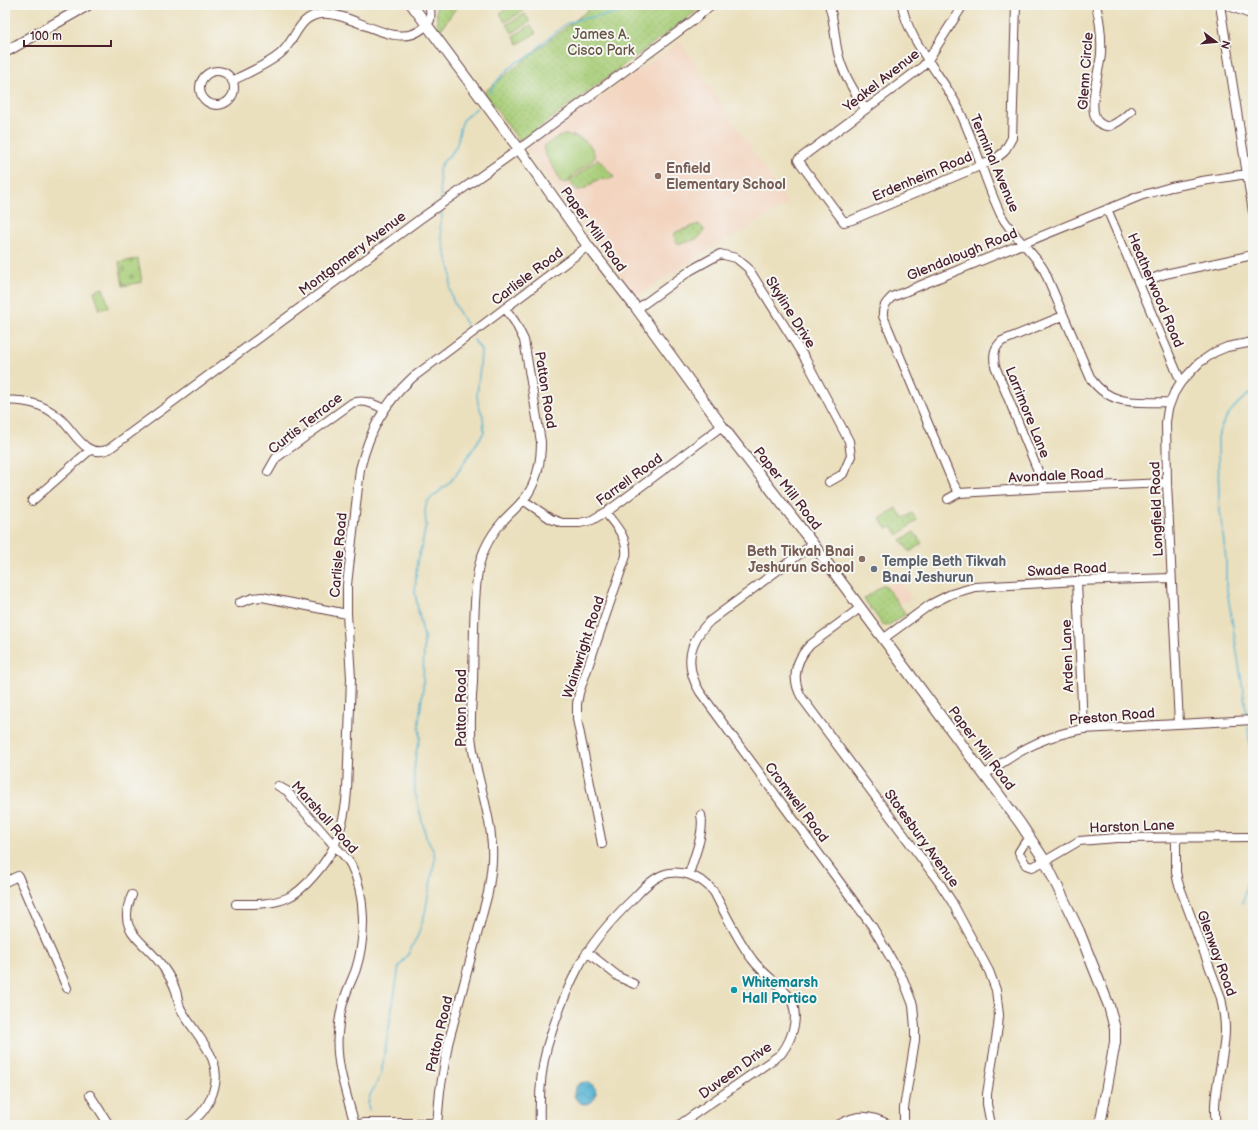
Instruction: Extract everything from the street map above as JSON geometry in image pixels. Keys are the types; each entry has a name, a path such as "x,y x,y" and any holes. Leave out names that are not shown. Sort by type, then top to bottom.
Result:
{"main road":[{"path":"5,52 88,5"},
{"name":"Paper Mill Road","path":"412,5 519,149 588,246 637,309 722,426 813,544 984,775 1031,839 1045,861 1079,931 1109,1006 1115,1028 1115,1042 1100,1125"},
{"path":"1229,5 1253,14"}],"street":[{"path":"232,81 280,54 290,43 302,23 317,15 333,14 396,36 406,36 419,31 427,25 430,20 430,5"},
{"name":"Montgomery Avenue","path":"90,450 96,452 103,451 116,445 420,218 519,149 694,20 711,5"},
{"path":"829,5 841,64 847,78 865,109"},
{"name":"Terminal Avenue","path":"902,5 906,20 912,33 956,103 1005,222 1037,258 1044,270 1091,379 1102,392 1121,401 1170,402"},
{"name":"Yeakel Avenue","path":"844,222 798,160 922,66 928,60 963,5"},
{"name":"Erdenheim Road","path":"844,222 852,220 994,160 1002,155 1012,138 1016,5"},
{"name":"Glenn Circle","path":"1096,5 1102,44 1093,103 1094,116 1096,121 1100,124 1109,126 1115,124 1131,111"},
{"path":"1220,5 1250,174 1253,212"},
{"path":"212,72 224,73 229,76 232,81 234,92 227,102 217,105 211,104 202,97 200,87 202,81 212,72"},
{"name":"Glendalough Road","path":"959,493 883,316 883,311 887,302 892,297 1140,196 1171,187 1250,174"},
{"name":"Heatherwood Road","path":"1107,209 1140,283 1181,382"},
{"name":"Carlisle Road","path":"236,904 264,904 287,898 310,880 335,846 343,818 347,791 351,678 347,614 347,585 360,469 369,438 384,409 412,378 588,246"},
{"name":"Skyline Drive","path":"637,309 692,270 720,254 736,258 748,268 806,360 849,441 851,456 843,474 829,482"},
{"path":"1140,283 1165,274 1253,255"},
{"name":"Patton Road","path":"437,1124 440,1091 448,1044 488,893 492,869 492,842 490,827 472,744 474,635 477,578 482,558 489,540 523,500 533,485 538,472 540,459 541,442 524,340 516,322 505,308"},
{"name":"Larrimore Lane","path":"1045,488 995,366 994,352 1002,341 1063,316"},
{"name":"Longfield Road","path":"1179,724 1167,483 1166,422 1170,402 1181,382 1199,363 1215,352 1227,347 1253,342"},
{"path":"5,401 28,402 50,411 62,420 82,444 90,450 32,502"},
{"name":"Curtis Terrace","path":"268,472 276,458 348,405 365,401 384,409"},
{"name":"Farrell Road","path":"523,500 551,519 562,523 584,522 595,518 606,513 722,426"},
{"name":"Avondale Road","path":"948,499 959,493 1167,483"},
{"name":"Wainwright Road","path":"602,844 577,720 577,709 579,693 626,556 626,545 623,537 606,513"},
{"name":"Cromwell Road","path":"813,544 702,628 698,632 693,646 690,666 693,680 700,692 872,926 903,979 913,1005 915,1028 915,1040 904,1108 904,1125"},
{"name":"Swade Road","path":"883,639 931,604 951,594 975,587 1077,581 1172,578"},
{"name":"Arden Lane","path":"1077,581 1082,729"},
{"path":"239,603 253,598 267,598 347,614"},
{"name":"Stotesbury Avenue","path":"860,608 810,645 806,650 800,658 796,670 797,689 939,882 952,902 989,971 996,990 999,1015 987,1094 987,1104 991,1125"},
{"name":"Preston Road","path":"984,775 1017,753 1039,742 1082,729 1253,720"},
{"name":"Marshall Road","path":"278,786 287,791 345,856 355,875 362,906 363,930 356,969 339,1022 337,1044 343,1081 355,1125"},
{"path":"540,1125 540,1080 547,1047 570,985 587,952 622,910 655,879 666,874 689,874 701,831 702,825 700,815"},
{"name":"Harston Lane","path":"1031,839 1024,844 1019,852 1026,865 1032,867 1079,841 1117,838 1253,837"},
{"name":"Glenway Road","path":"1176,838 1176,872 1178,882 1224,1012 1224,1043 1214,1102 1216,1125"},
{"name":"Duveen Drive","path":"679,1125 780,1054 792,1033 795,1018 789,997 752,959 714,892 704,882 689,874"},
{"path":"5,882 18,876 67,988"},
{"path":"132,895 126,915 128,925 164,969 176,990 181,1009 209,1052 216,1067 217,1080 211,1100 199,1117 188,1125"},
{"path":"587,952 619,977 634,984"},
{"path":"90,1096 109,1125"},
{"path":"838,1125 849,1119 862,1116 874,1118 890,1125"},
{"path":"355,1125 376,1123 437,1124"}],"shaded area":[{"name":"Enfield Elementary School","path":"680,41 788,204 697,257 636,297 526,148"},
{"path":"898,579 912,598 904,603 902,601 899,604 887,587"}],"green space":[{"path":"436,5 458,5 439,32 438,31"},
{"path":"514,5 520,5 523,11 505,22 500,13"},
{"name":"James A. Cisco Park","path":"591,5 705,5 525,138 517,138 484,92 592,7"},
{"path":"525,14 530,22 512,33 507,24"},
{"path":"531,25 536,33 518,44 513,36"},
{"path":"564,135 574,136 584,140 594,152 595,158 573,176 567,183 560,182 557,173 544,152 543,147 556,138"},
{"path":"598,159 614,177 595,181 584,189 577,190 569,181"},
{"path":"699,224 704,229 701,236 689,242 677,243 674,238 676,232"},
{"path":"138,259 142,282 123,286 119,262"},
{"path":"103,288 109,307 100,310 94,291"},
{"path":"896,508 904,518 912,513 917,520 898,535 892,527 887,529 880,519"},
{"path":"914,532 922,543 910,552 901,540"},
{"path":"884,584 906,614 887,626 883,625 864,599"}],"water":[{"path":"585,1082 593,1085 596,1093 593,1101 585,1104 577,1101 574,1093 577,1085"}],"waterway":[{"path":"490,93 493,86 504,73 517,62 530,56 566,24 580,19 615,14 639,5"},
{"path":"441,200 440,167 456,146 463,122 468,115 477,108"},
{"path":"441,212 442,216 440,226 442,239 451,273 450,290 453,301 468,328"},
{"path":"369,1110 368,1104 370,1095 381,1075 399,967 418,935 425,913 435,859 434,852 426,837 415,792 414,772 416,752 420,739 419,721 423,688 424,637 415,593 417,561 426,525 425,510 427,502 456,475 484,432 483,416 478,404 477,394 481,350 474,340"},
{"path":"1247,715 1226,583 1226,559 1219,503 1218,438 1219,431 1226,418 1241,400 1253,392"},
{"path":"1248,727 1253,781"},
{"path":"1252,831 1253,792"},
{"path":"1243,903 1251,859 1251,843"}],"place":[{"name":"Enfield Elementary School","path":"658,176"},
{"name":"Beth Tikvah Bnai Jeshurun School","path":"862,559"},
{"name":"Temple Beth Tikvah Bnai Jeshurun","path":"874,569"},
{"name":"Whitemarsh Hall Portico","path":"734,990"}]}
